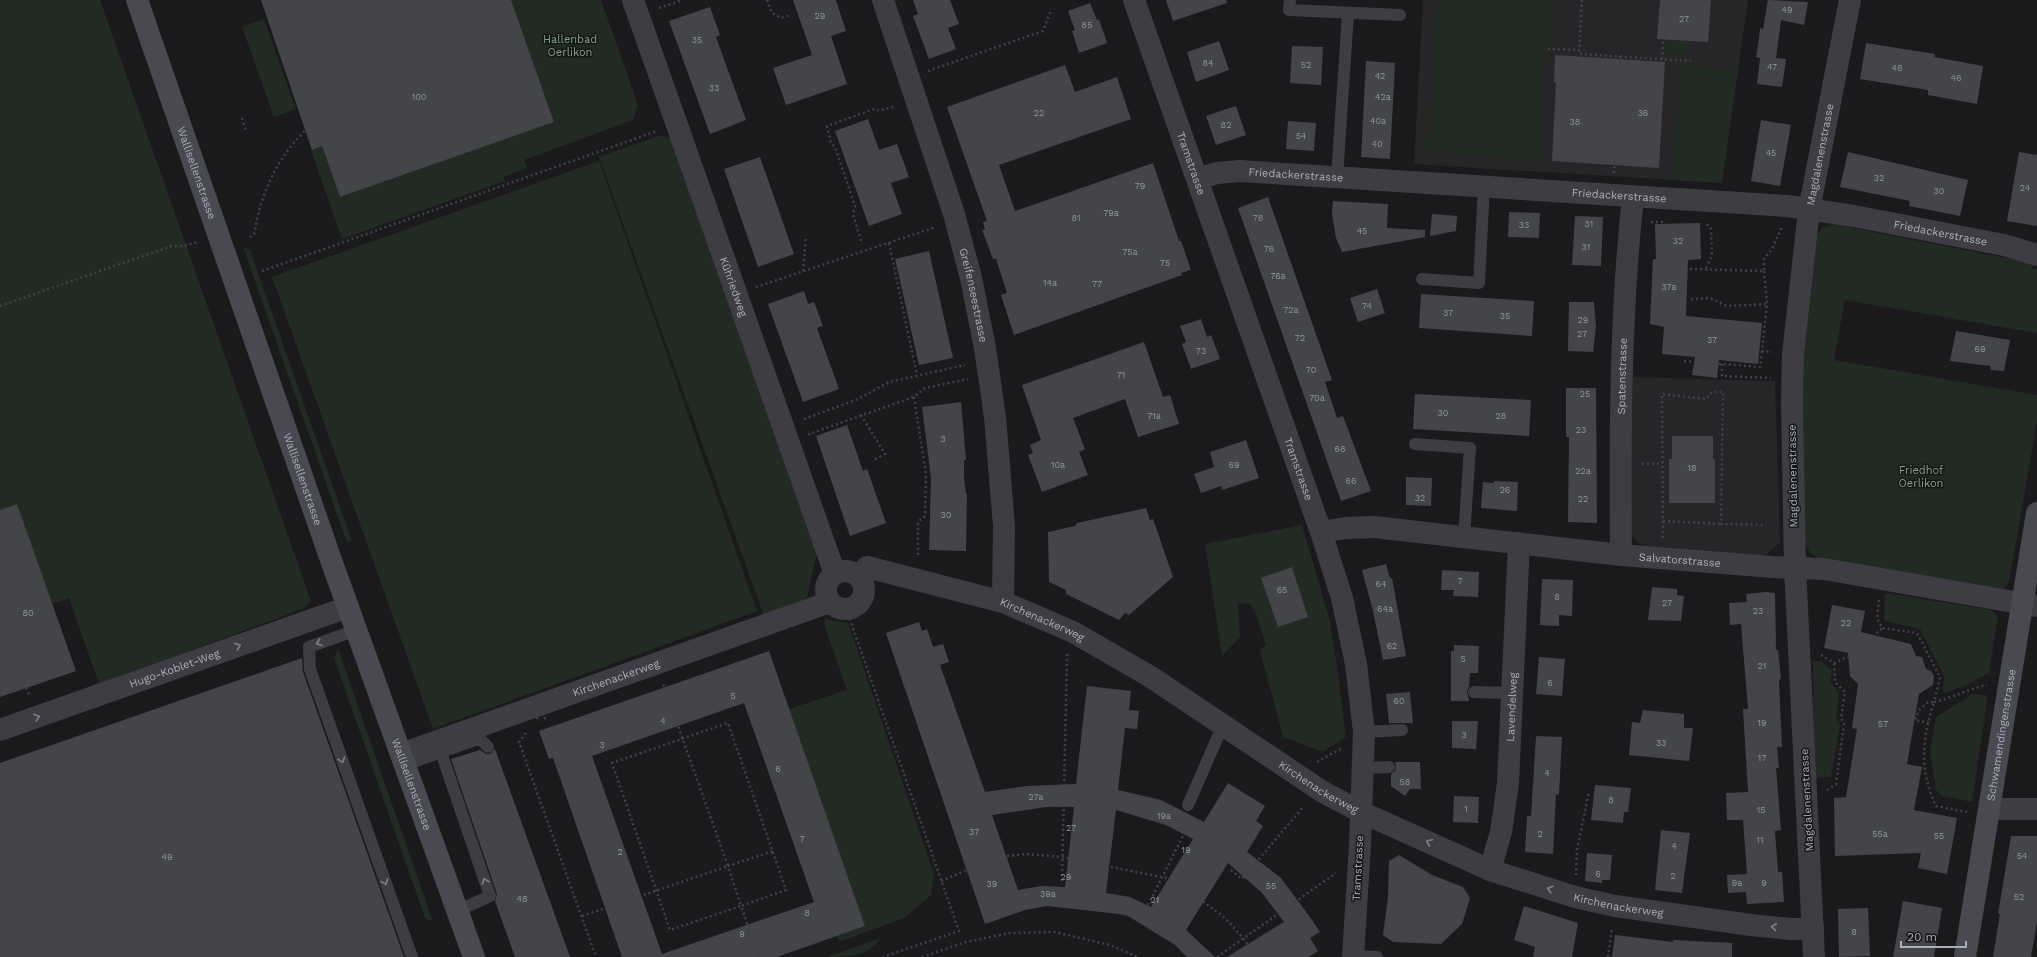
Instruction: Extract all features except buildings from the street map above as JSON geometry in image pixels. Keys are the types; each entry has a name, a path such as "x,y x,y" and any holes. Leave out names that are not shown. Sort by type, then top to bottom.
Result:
{"street":[{"name":"Wallisellenstrasse","path":"136,0 356,630 474,957"},
{"name":"Kühriedweg","path":"633,0 835,574"},
{"name":"Greifenseestrasse","path":"883,0 954,214 971,278 985,348 995,417 1004,526 1003,602"},
{"name":"Tramstrasse","path":"1134,0 1321,532 1342,598 1356,664 1364,732 1364,768 1353,956"},
{"name":"Magdalenenstrasse","path":"1814,957 1795,567 1792,403 1793,354 1809,210 1850,0"},
{"name":"Friedackerstrasse","path":"1198,179 1217,173 1240,171 1786,206 1854,216 2004,245 2037,255"},
{"name":"Spatenstrasse","path":"1621,555 1621,363 1627,248 1633,197"},
{"name":"Schwamendingenstrasse","path":"1965,957 1982,811 2030,604 2037,513"},
{"name":"Salvatorstrasse","path":"1321,532 1346,528 1374,527 1621,555 1824,569 2030,604"},
{"name":"Lavendelweg","path":"1490,870 1501,832 1508,783 1519,543"},
{"name":"Kirchenackerweg","path":"403,760 656,664 838,605 857,605 862,598 864,589 858,576 867,567 1003,602 1073,632 1151,677 1323,792 1361,812 1490,870 1575,897 1615,906 1790,929 1813,929"},
{"path":"838,605 826,590 827,584 835,574 847,572 858,576"},
{"name":"Hugo-Koblet-Weg","path":"0,730 348,607"},
{"path":"1982,811 2037,809"}],"lane":[{"path":"1290,0 1289,10 1348,14 1400,15"},
{"path":"1338,177 1348,14"},
{"path":"1422,279 1479,283 1484,186"},
{"path":"1414,444 1470,448 1464,537"},
{"path":"356,630 308,647 310,669 412,957"},
{"path":"1474,692 1512,693"},
{"path":"1191,810 1223,725"},
{"path":"1364,732 1402,730"},
{"path":"403,760 441,752 475,740 481,740 488,747"},
{"path":"441,752 490,896 457,911"},
{"path":"1364,768 1389,767"},
{"path":"1353,956 1377,957"}],"path":[{"path":"654,10 683,0"},
{"path":"767,0 772,13 781,18 791,15"},
{"path":"1582,0 1579,54 1691,61"},
{"path":"1662,59 1666,0"},
{"path":"927,71 1043,31 1051,10"},
{"path":"1548,48 1579,50"},
{"path":"1613,179 1620,56"},
{"path":"861,241 853,214 855,206 835,147 831,143 827,126 874,108 880,111 897,105"},
{"path":"242,118 246,130"},
{"path":"262,271 339,242 676,124"},
{"path":"250,237 254,235 261,205 275,171 305,131"},
{"path":"1650,229 1651,222 1666,222"},
{"path":"1706,222 1711,229 1712,256 1706,268"},
{"path":"761,285 944,224"},
{"path":"1684,361 1760,367 1767,304 1764,259 1772,249 1782,226"},
{"path":"803,271 806,236"},
{"path":"0,306 172,246 184,246 198,242"},
{"path":"889,242 917,375"},
{"path":"1690,269 1706,268 1764,271"},
{"path":"1691,299 1710,298 1727,306 1767,304"},
{"path":"783,427 856,400 890,382 966,364"},
{"path":"1722,364 1722,376 1772,378"},
{"path":"811,440 809,434 914,397 925,388 976,378"},
{"path":"1664,558 1662,394 1706,399 1712,392 1723,392 1721,524"},
{"path":"914,397 926,474 925,516 918,522 918,557"},
{"path":"861,415 884,454 873,460"},
{"path":"1663,521 1766,525"},
{"path":"1880,595 1877,618 1882,628"},
{"path":"838,605 959,931 883,957"},
{"path":"1834,663 1847,657 1860,655 1882,628"},
{"path":"1882,628 1917,633 1940,677 1929,722 1923,758 1929,791 1936,806 1982,811"},
{"path":"1062,881 1067,651"},
{"path":"1823,657 1834,663"},
{"path":"1824,792 1836,784 1844,724 1841,718 1844,692 1835,682 1834,663"},
{"path":"656,664 759,957"},
{"path":"1929,722 1915,720 1919,710 1928,702 1955,697 1977,687 1994,684"},
{"path":"533,725 539,713 543,713 545,718 541,721"},
{"path":"728,723 786,890 670,930 612,763 682,739 728,723"},
{"path":"528,731 519,742 596,957"},
{"path":"1315,763 1345,746"},
{"path":"1575,897 1577,850 1589,791"},
{"path":"1231,870 1242,879 1305,806"},
{"path":"1148,905 1191,810"},
{"path":"582,916 773,851"},
{"path":"1007,856 1025,854 1062,857 1161,877 1204,902 1225,918 1244,939 1256,957"},
{"path":"941,880 967,870"},
{"path":"1217,956 1244,939 1339,871"},
{"path":"1608,957 1615,906"},
{"path":"922,957 966,942 1010,933 1055,932 1110,944 1138,957"},
{"path":"934,953 935,957"}],"shaded area":[{"path":"1423,0 1748,0 1722,183 1414,164"},
{"path":"1631,377 1775,381 1780,542 1765,556 1647,546 1638,543 1635,539 1631,533"}],"green space":[{"path":"0,0 100,0 311,601 303,609 99,684 69,598 52,604 76,671 0,697"},
{"name":"Hallenbad Oerlikon","path":"511,0 601,0 638,106 633,120 524,160 527,168 503,177 505,181 342,239 311,150 322,146 340,197 554,122"},
{"path":"1437,0 1551,0 1542,163 1426,151"},
{"path":"264,19 296,109 274,117 242,27"},
{"path":"1667,39 1689,41 1687,58 1666,57"},
{"path":"1680,64 1738,69 1722,183 1672,180"},
{"path":"661,135 675,140 818,548 806,602 764,616 599,157"},
{"path":"599,161 757,611 433,729 272,277"},
{"name":"Friedhof Oerlikon","path":"1833,224 2032,263 2032,268 2037,270 2037,333 1845,300 1834,360 2037,395 2037,421 2010,577 2008,584 2003,589 1820,559 1810,553 1804,540 1798,407 1816,236 1822,228"},
{"path":"243,247 250,250 352,541 347,543"},
{"path":"1302,525 1330,621 1346,737 1323,752 1283,737 1260,650 1266,645 1256,614 1249,603 1238,604 1240,637 1222,656 1205,544"},
{"path":"1885,593 1992,610 1998,617 1989,673 1961,688 1959,687 1947,693 1943,692 1944,676 1920,629 1885,621"},
{"path":"825,619 848,623 934,874 931,895 904,918 839,942 837,936 865,926 789,709 847,690 824,624"},
{"path":"338,648 433,922 425,918 334,658"},
{"path":"1813,661 1821,661 1832,671 1830,682 1839,692 1836,718 1840,725 1831,777 1814,778"},
{"path":"1973,694 1986,695 1987,701 1972,802 1942,796 1936,790 1930,752 1936,717"},
{"path":"881,938 870,949 857,955 827,957"}]}
